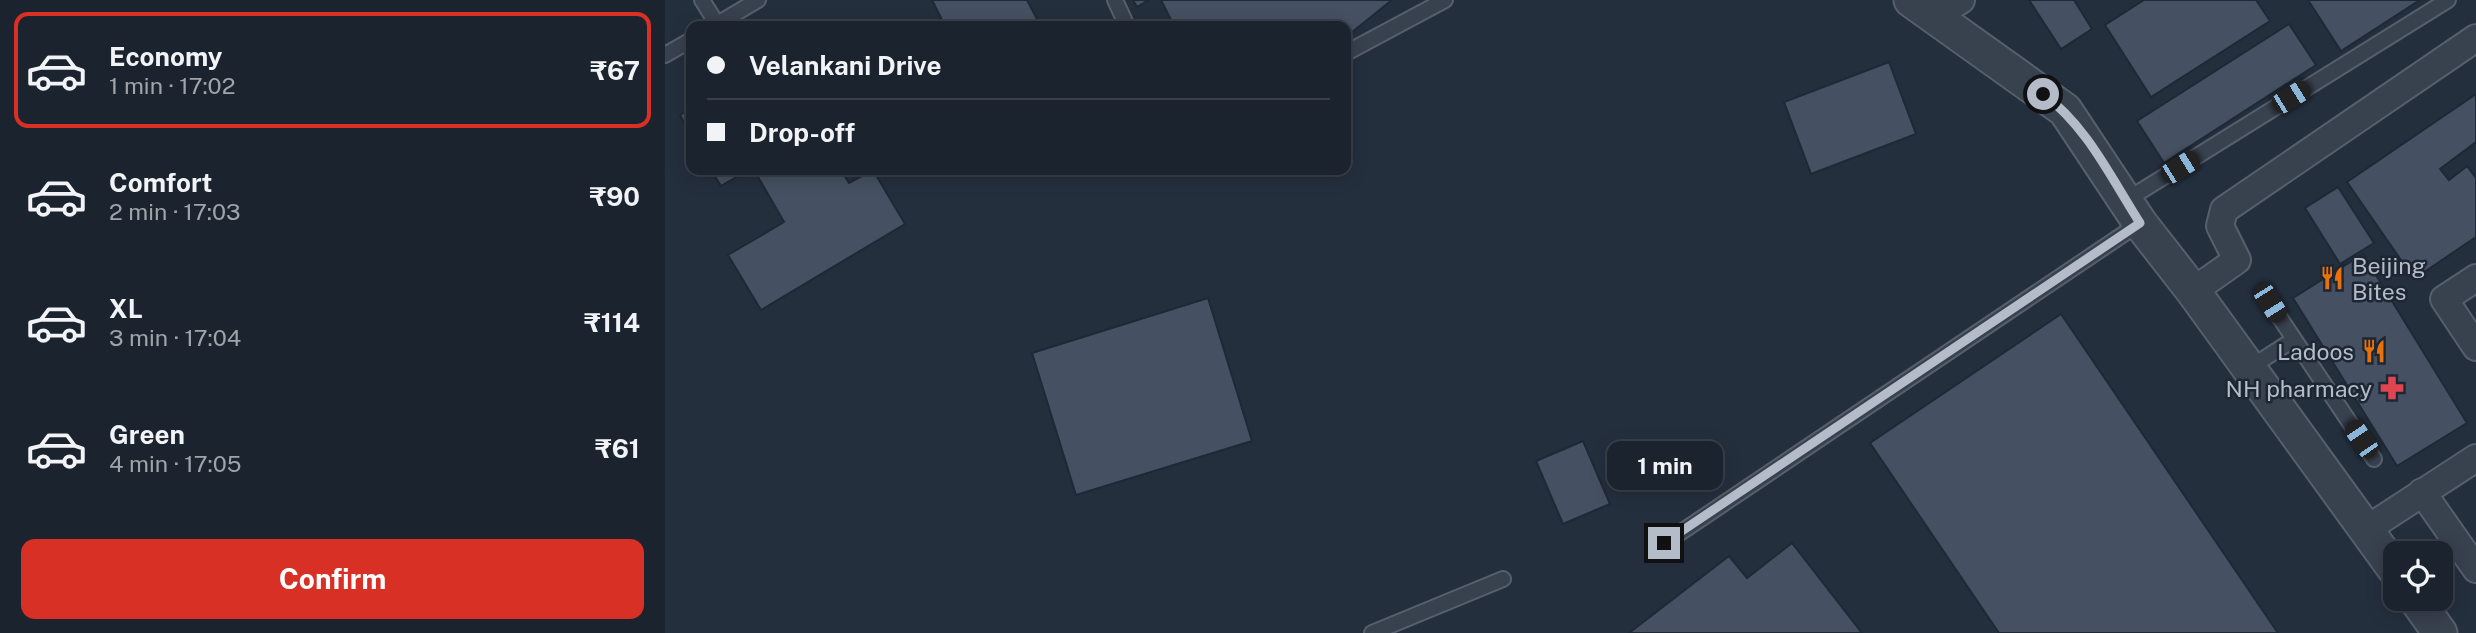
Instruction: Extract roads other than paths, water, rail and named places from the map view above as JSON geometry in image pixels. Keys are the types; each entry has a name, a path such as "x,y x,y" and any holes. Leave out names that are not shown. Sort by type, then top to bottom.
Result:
{"street":[{"path":"1935,5 2065,110 2132,212 2193,291 2383,552"},
{"path":"2193,291 2237,260 2220,226 2224,211 2476,38"},
{"path":"2476,278 2444,299 2476,347"},
{"path":"2367,529 2476,458"},
{"path":"2422,492 2476,569"},
{"path":"2425,611 2440,633"}],"lane":[{"path":"702,0 713,21"},
{"path":"722,21 758,0"},
{"path":"1115,0 1126,21"},
{"path":"1351,49 1445,0"},
{"path":"1664,543 2132,212 2448,0"},
{"path":"665,55 686,43"},
{"path":"2270,303 2374,459"},
{"path":"2248,369 2293,340"},
{"path":"1371,633 1503,579"}],"place":[{"name":"Beijing Bites","path":"2332,278"},
{"name":"Ladoos","path":"2374,351"},
{"name":"NH pharmacy","path":"2392,388"}]}
